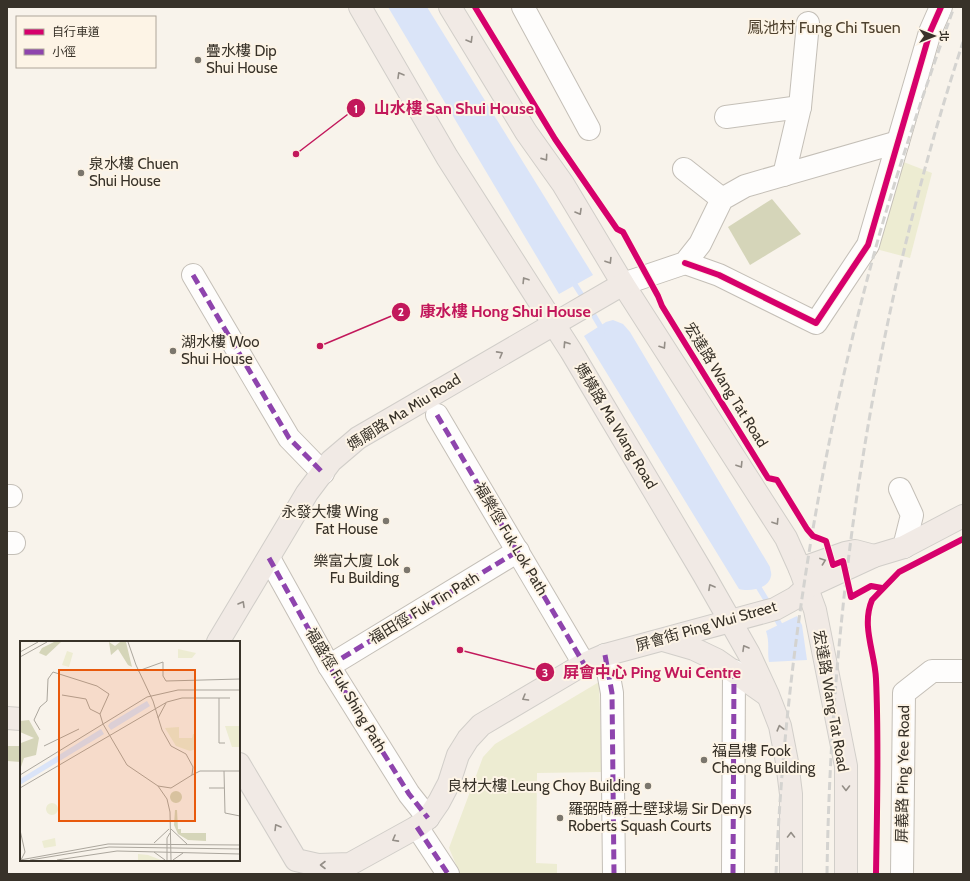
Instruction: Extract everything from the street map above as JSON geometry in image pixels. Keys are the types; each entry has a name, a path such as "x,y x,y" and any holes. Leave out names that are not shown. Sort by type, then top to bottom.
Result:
{"main road":[{"name":"媽橫路 Ma Wang Road","path":"360,7 447,157 558,322 693,556 738,620 780,726 791,794 791,874"},
{"name":"宏達路 Wang Tat Road","path":"450,7 526,132 563,184 623,284 786,538 801,585 815,610 846,766 846,874"},
{"name":"媽廟路 Ma Miu Road","path":"220,640 308,493 331,461 358,438 623,284"},
{"name":"屏會街 Ping Wui Street","path":"300,867 318,865 345,869 422,823 449,783 458,755 468,739 481,725 584,664 605,655 775,609 801,585 874,556 904,547 963,516"},
{"path":"663,640 694,650 734,671 768,695"},
{"path":"7,718 20,719"},
{"path":"240,766 300,867"}],"street":[{"path":"523,7 589,129"},
{"path":"685,263 719,274 816,323 868,245 930,32 941,7"},
{"path":"784,175 800,108 808,23"},
{"path":"726,117 800,108"},
{"path":"623,284 685,263 700,244 722,199 745,186 898,142"},
{"path":"684,169 722,199"},
{"path":"192,275 289,438 323,473"},
{"name":"福樂徑 Fuk Lok Path","path":"437,415 584,664"},
{"path":"900,489 912,515 904,547"},
{"name":"福田徑 Fuk Tin Path","path":"330,666 518,551"},
{"name":"福盛徑 Fuk Shing Path","path":"268,558 330,666 409,794 448,874"},
{"path":"605,655 612,693 614,874"},
{"path":"733,874 734,671"},
{"name":"屏義路 Ping Yee Road","path":"902,874 904,693 932,671 963,671"}],"green space":[{"path":"901,161 932,173 910,258 876,249"},
{"path":"772,199 801,234 750,265 728,227"},
{"path":"599,682 602,772 537,773 536,863 557,864 557,874 460,874 449,848 483,757 495,744"},
{"path":"7,746 20,746 20,762 7,761"}],"water":[{"path":"388,7 427,7 593,275 559,294"},
{"path":"613,320 623,324 630,332 770,567 771,575 767,584 763,587 753,590 739,589 584,336 606,322"},
{"path":"797,616 802,625 807,660 769,662 768,639 766,631"}],"waterway":[{"path":"572,280 586,302"},
{"path":"590,309 603,331"},
{"path":"756,583 770,606"},
{"path":"774,614 783,631"}],"railway":[{"path":"776,874 781,793 797,632 823,472 858,314 879,236 896,178 954,7"},
{"path":"827,874 830,769 838,663 849,558 864,453 882,349 905,246 932,143 963,42"}],"marked path":[{"path":"193,275 289,438 323,473"},
{"path":"437,415 584,664"},
{"path":"329,666 518,551"},
{"path":"269,558 329,666 409,794 428,818"},
{"path":"605,655 612,693 614,874"},
{"path":"733,874 734,671"},
{"path":"417,827 448,874"}],"cycle path":[{"path":"475,7 555,139 617,229 623,232 662,306 768,478 777,480 807,529 813,536 826,541 833,565 843,561 851,597 871,586 882,588"},
{"path":"685,263 719,275 816,323 868,245 930,32 941,7"},
{"path":"876,874 878,776 877,703 875,669 868,630 869,610 872,600 899,572 963,539"}],"place":[{"name":"疊水樓 Dip Shui House","path":"198,60"},
{"name":"山水樓 San Shui House","path":"296,154"},
{"name":"泉水樓 Chuen Shui House","path":"81,173"},
{"name":"康水樓 Hong Shui House","path":"320,346"},
{"name":"湖水樓 Woo Shui House","path":"173,351"},
{"name":"永發大樓 Wing Fat House","path":"386,521"},
{"name":"樂富大廈 Lok Fu Building","path":"407,570"},
{"name":"屏會中心 Ping Wui Centre","path":"460,650"},
{"name":"福昌樓 Fook Cheong Building","path":"704,760"},
{"name":"良材大樓 Leung Choy Building","path":"648,786"},
{"name":"羅弼時爵士壁球場 Sir Denys Roberts Squash Courts","path":"560,818"}],"district":[{"name":"鳳池村 Fung Chi Tsuen","path":"824,27"}]}
